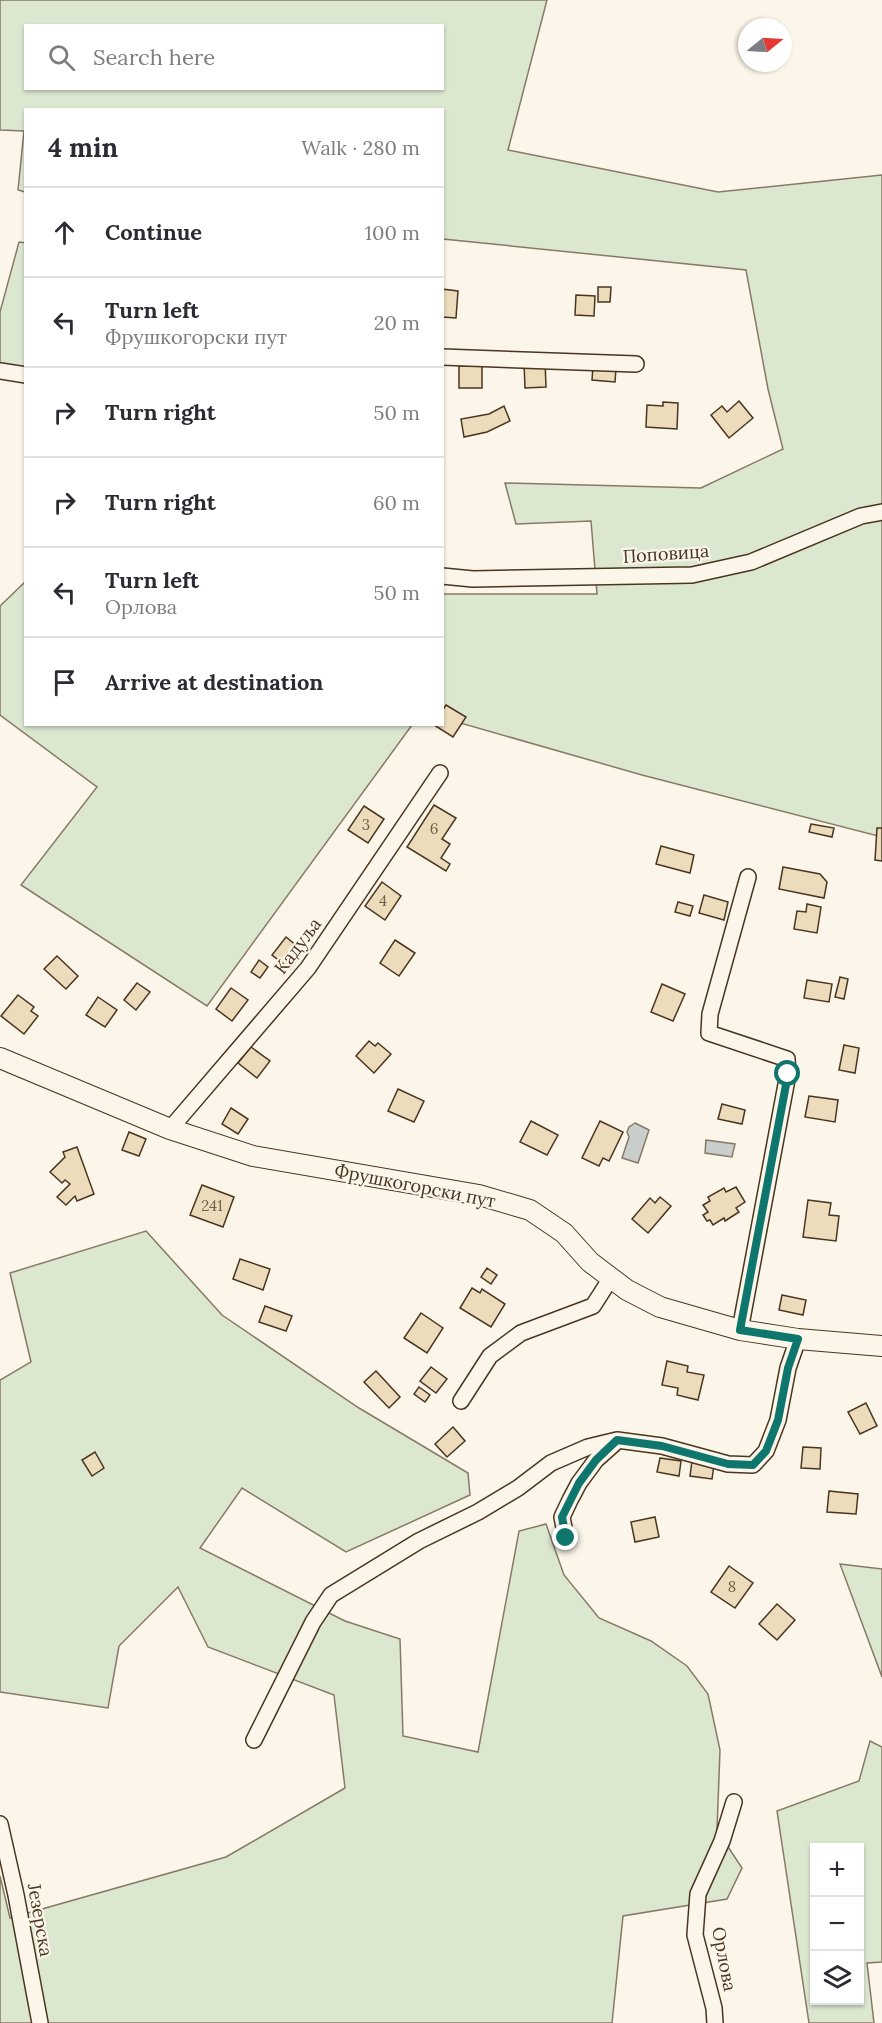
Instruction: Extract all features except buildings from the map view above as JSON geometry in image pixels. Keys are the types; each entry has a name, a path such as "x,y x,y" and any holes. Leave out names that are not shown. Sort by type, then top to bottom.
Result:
{"street":[{"path":"444,357 636,364"},
{"path":"0,371 24,375"},
{"name":"Поповица","path":"444,576 473,579 692,576 751,562 861,516 882,512"},
{"name":"Кадуља","path":"170,1129 308,968 440,773"},
{"path":"740,1330 788,1074 787,1059 709,1033 710,1014 748,877"},
{"name":"Фрушкогорски пут","path":"0,1058 170,1129 254,1156 479,1195 530,1210 564,1233 590,1262 627,1290 660,1307 740,1330 798,1339 882,1346"},
{"path":"461,1401 490,1356 521,1333 592,1306 611,1278"},
{"path":"254,1740 313,1622 331,1595 419,1541 478,1512 518,1488 551,1463 588,1447 617,1440 662,1446 728,1464 753,1465 766,1451 778,1420 788,1368 798,1339"},
{"path":"566,1538 562,1517 579,1483 596,1460 617,1440"},
{"name":"Орлова","path":"715,2023 714,2008 695,1935 698,1894 722,1841 734,1802"},
{"name":"Језерска","path":"0,1824 40,2023"}],"green space":[{"path":"0,0 547,0 508,150 718,192 882,175 882,837 642,775 444,718 444,594 597,594 591,521 516,524 505,483 701,488 783,449 768,389 746,270 444,239 444,108 24,108 24,131 0,130"},
{"path":"24,131 24,192 18,190"},
{"path":"19,242 24,243 24,373 0,363 0,312"},
{"path":"24,583 24,726 411,726 207,1006 21,885 97,787 0,715 0,606"},
{"path":"146,1231 222,1315 359,1408 468,1473 470,1495 346,1552 242,1488 200,1548 345,1621 400,1639 403,1736 478,1752 519,1531 546,1524 564,1575 599,1618 651,1641 687,1666 708,1694 720,1750 717,1830 742,1868 727,1899 623,1916 612,2023 0,2023 0,1876 10,1918 226,1857 345,1788 334,1695 208,1647 178,1587 119,1646 108,1708 0,1692 0,1380 31,1362 10,1273"},
{"path":"840,1564 882,1569 882,1677"},
{"path":"870,1741 882,1747 882,1962 867,1963 874,2023 809,2023 777,1811 859,1781"}],"shaded area":[{"path":"635,1123 649,1130 638,1163 622,1158 629,1137 627,1132 629,1127"},
{"path":"706,1140 735,1144 732,1157 705,1153"}],"route":[{"path":"566,1538 562,1517 579,1483 596,1460 617,1440 662,1446 728,1464 753,1465 766,1451 778,1420 788,1368 798,1339 740,1330 788,1074"}]}
